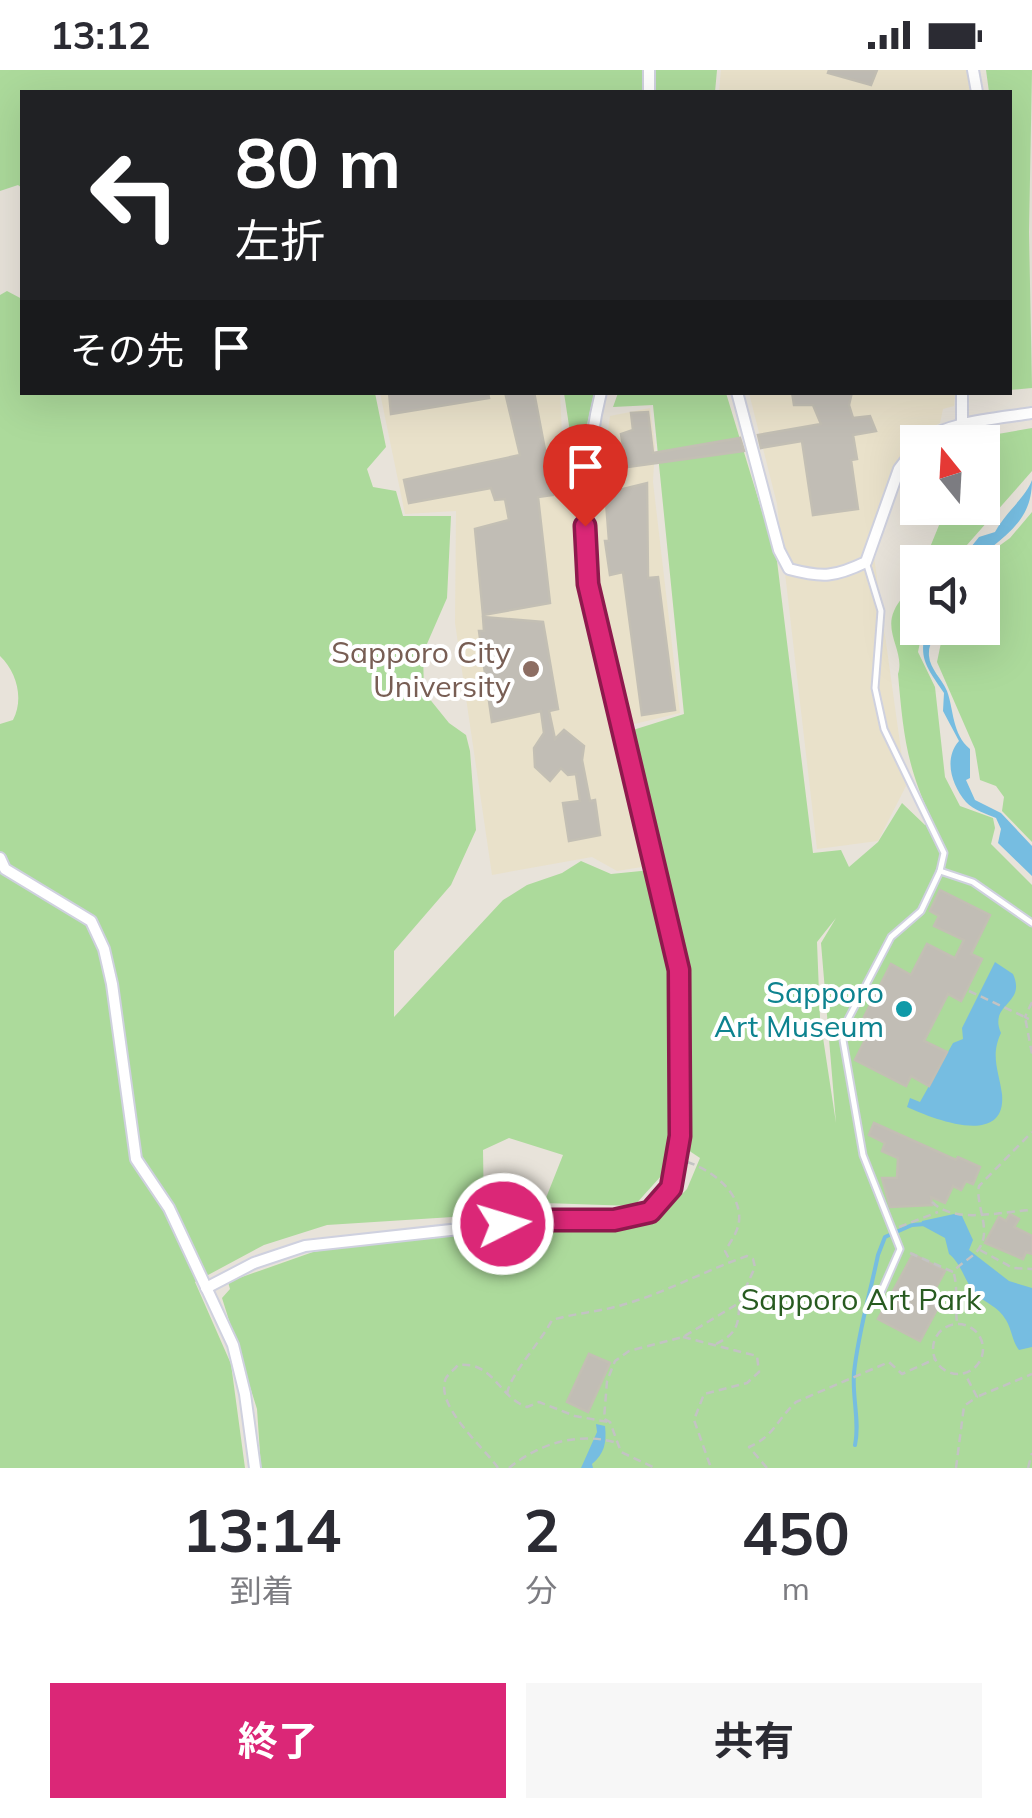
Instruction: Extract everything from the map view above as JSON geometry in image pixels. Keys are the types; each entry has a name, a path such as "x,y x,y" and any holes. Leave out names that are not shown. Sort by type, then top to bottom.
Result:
{"street":[{"path":"206,1288 254,1264 306,1246 541,1220 614,1220 650,1212 671,1188 680,1136 679,970 588,584 585,526 590,434 600,395"},
{"path":"738,395 779,550 790,569 816,576 841,574 866,562 900,468"},
{"path":"962,395 962,424"},
{"path":"959,425 1032,413"},
{"path":"0,858 5,869 91,920 104,949 136,1159 169,1208 240,1368 254,1468"}],"lane":[{"path":"866,562 882,611 875,688 884,729 944,853 921,911 891,938 845,1026 843,1040 863,1155 898,1246 879,1297"},
{"path":"940,871 973,882 1032,923"}],"path":[{"path":"968,991 1032,1021"},
{"path":"1032,1002 1024,1017 1032,1054"},
{"path":"953,1272 976,1251 983,1216 976,1198 979,1186 1032,1132"},
{"path":"676,1158 708,1169 729,1192 739,1212 739,1226 726,1251 730,1262"},
{"path":"932,1202 941,1211"},
{"path":"898,1228 941,1211 983,1216 1032,1210"},
{"path":"898,1246 953,1272 958,1288 954,1298 957,1324"},
{"path":"976,1251 1013,1268 1032,1269"},
{"path":"507,1394 509,1384 542,1341 552,1320 618,1306 747,1256 755,1266 739,1303 739,1324 731,1336 716,1344"},
{"path":"654,1468 629,1458 616,1442 610,1422 604,1419 615,1361 630,1351 683,1337 739,1303"},
{"path":"957,1324 973,1328 982,1342 977,1365 964,1372 946,1371 933,1351 936,1336 949,1325 957,1324"},
{"path":"683,1337 756,1356 759,1372 747,1383 704,1394 694,1420 710,1468"},
{"path":"767,1468 749,1447 769,1438 796,1402 890,1362 902,1374 935,1359"},
{"path":"498,1468 468,1434 445,1398 446,1378 458,1366 469,1364 494,1376 513,1402 526,1407 539,1402 575,1416 610,1422"},
{"path":"964,1372 978,1397"},
{"path":"956,1468 964,1406 1032,1374"},
{"path":"509,1468 531,1450 593,1436 616,1442"},
{"path":"1028,1468 1032,1453"}],"shaded area":[{"path":"721,70 967,70 971,90 719,90"},
{"name":"Sapporo City University","path":"380,395 560,395 562,434 585,453 575,519 585,608 648,866 617,871 592,857 492,875 455,623 456,511 405,514"},
{"path":"750,395 955,395 954,406 943,409 940,423 900,425 900,461 883,494 871,535 906,786 878,841 817,849 777,504"},
{"name":"Sapporo City University","path":"650,408 655,446 653,482 680,713 626,726 597,607 591,556 610,416"}],"green space":[{"path":"0,70 717,70 715,90 20,90 20,186 0,191"},
{"path":"986,70 1032,70 1032,388 1012,390 1012,90 989,90"},
{"name":"Sapporo Art Park","path":"7,291 20,298 20,395 375,395 386,447 367,469 373,487 396,491 403,516 451,516 447,598 423,653 424,692 449,723 466,735 476,830 451,885 394,951 394,1017 503,900 527,885 562,873 581,861 611,874 661,869 633,730 684,714 653,405 613,407 617,395 727,395 777,561 813,853 841,850 849,867 878,842 902,803 925,825 932,819 907,748 899,658 891,627 900,601 900,645 919,645 918,652 935,687 945,777 960,806 993,818 991,844 1032,885 1032,1468 261,1468 257,1409 222,1298 230,1289 228,1282 313,1252 377,1242 560,1225 626,1226 655,1221 687,1189 700,1158 670,1138 662,1175 634,1206 544,1203 563,1155 509,1138 483,1150 484,1215 327,1225 264,1245 195,1282 231,1364 245,1468 0,1468 0,724 13,720 18,703 14,678 0,656 0,295","holes":["836,918 821,943 836,1123 820,1018 817,942"]},
{"path":"564,395 594,395 584,438 570,432"},
{"path":"1032,428 1032,471 1000,507 1000,434"},
{"path":"1032,512 1032,842 1002,811 1004,797 996,786 980,780 975,749 937,662 940,645 1000,645 1000,545"},
{"path":"939,525 985,525 967,545 931,545"}],"water":[{"path":"1032,480 1026,510 1001,540 994,545 973,545 979,537 995,532"},
{"path":"931,645 932,665 947,691 960,736 970,749 970,778 966,780 975,800 1001,813 1032,846 1032,876 998,843 1001,829 996,818 969,805 957,788 950,764 959,741 943,711 944,693 926,663 923,648"},
{"path":"995,962 1013,974 1016,984 1012,998 999,1015 1001,1033 996,1056 1002,1094 1000,1111 993,1121 965,1125 907,1107 910,1098 920,1102 953,1043 963,1039 962,1028"},
{"path":"962,1216 973,1240 969,1250 1009,1281 1032,1288 1032,1347 1019,1350 1003,1315 972,1290 949,1254 945,1238 921,1225 922,1221"},
{"path":"596,1424 605,1426 604,1448 593,1468 581,1468 597,1432"}],"building":[{"path":"877,70 871,85 828,73"},
{"path":"389,395 488,395 489,398 391,414"},
{"path":"506,395 535,395 549,471 580,466 579,476 551,481 553,495 538,497 550,603 483,615 475,529 509,520 505,499 495,500 491,488 409,503 404,480 520,455"},
{"path":"792,395 851,395 849,405 853,418 870,416 876,431 853,435 857,459 851,460 858,509 813,515 802,441 761,448 758,435 821,424 813,405 794,405"},
{"path":"648,412 653,453 740,438 744,451 627,467 621,434 633,430 631,413"},
{"path":"647,483 648,578 658,577 675,710 642,715 623,572 610,575 605,541 609,541 607,493"},
{"path":"483,617 543,622 558,709 549,711 555,739 564,730 584,746 582,760 590,801 595,800 600,835 569,841 563,803 580,801 576,774 568,775 561,768 550,781 535,767 534,748 544,733 541,711 492,722 479,631 484,631"},
{"name":"Sapporo Art Museum","path":"940,890 990,915 971,954 982,959 961,1001 948,994 924,1041 947,1052 929,1086 911,1076 906,1086 855,1060 874,1022 864,1017 891,964 911,975 927,944 955,958 964,940 934,926 939,916 930,911"},
{"path":"874,1123 980,1167 973,1184 966,1181 961,1190 953,1186 945,1203 931,1197 932,1205 890,1207 882,1178 897,1178 898,1158 882,1151 885,1143 869,1135"},
{"path":"1010,1214 1019,1219 1014,1227 1032,1236 1032,1254 1026,1252 1023,1259 985,1243 999,1217 1006,1221"},
{"path":"913,1254 945,1271 932,1295 942,1300 920,1341 878,1319"},
{"path":"589,1354 610,1363 588,1412 567,1402"}],"waterway":[{"path":"855,1445 854,1373 878,1255 885,1237 912,1225 925,1224"}],"place":[{"name":"Sapporo City University","path":"531,669"},
{"name":"Sapporo Art Museum","path":"904,1009"}],"route":[{"path":"503,1224 614,1220 650,1212 671,1188 680,1136 679,970 588,584 585,526"}]}
